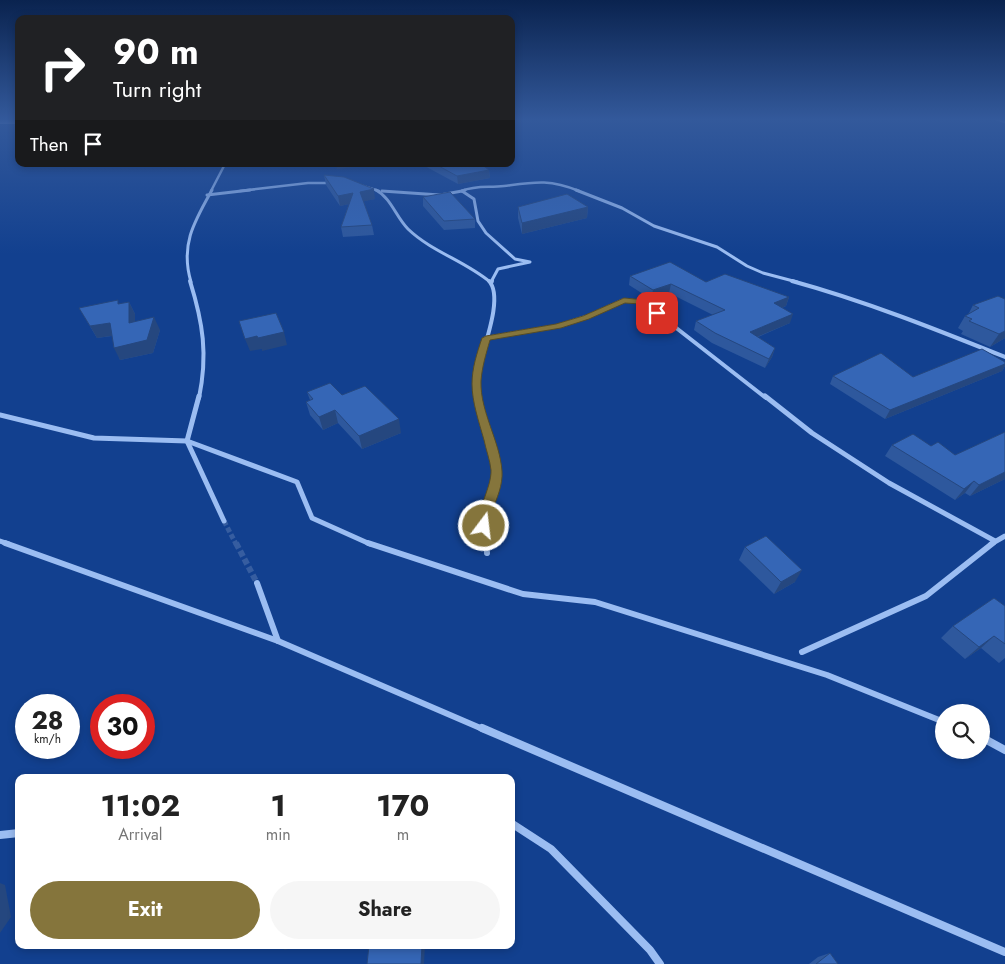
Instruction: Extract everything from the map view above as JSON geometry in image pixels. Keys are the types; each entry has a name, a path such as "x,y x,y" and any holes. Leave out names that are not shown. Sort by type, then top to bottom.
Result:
{"street":[{"path":"223,167 207,195 189,239 186,254 188,272 201,317 205,347 200,398 188,441 224,521"},
{"path":"379,191 440,194 462,192 471,187 503,186 525,182 559,183 622,208 654,226 717,246 747,266 763,273 836,294 945,333 1005,357"},
{"path":"207,195 308,183 336,184"},
{"path":"361,186 369,187 385,195 408,230 471,267 491,283"},
{"path":"462,192 474,199 478,221 486,233 515,259 530,262 498,268 491,283 493,314 480,359 476,383 497,470 496,485 485,515 484,526 487,553"},
{"path":"486,338 558,326 586,318 624,300 643,302 812,433 889,483 995,541"},
{"path":"0,415 94,438 188,441 297,482 312,518 377,547 523,594 595,602 827,675 935,718"},
{"path":"802,652 926,596 995,541 1005,536"},
{"path":"0,541 278,641 1005,952"},
{"path":"258,582 278,641"},
{"path":"990,742 1005,750"},
{"path":"515,826 551,849 650,950 660,964"},
{"path":"0,835 15,833"}],"building":[{"path":"440,167 485,167 489,170 457,176"},
{"path":"324,175 344,177 374,189 360,192 372,225 341,227 353,193 338,196"},
{"path":"450,192 475,219 444,221 423,197"},
{"path":"567,194 588,207 522,223 518,207"},
{"path":"670,262 706,282 725,274 789,297 774,303 793,314 750,332 775,348 769,359 715,333 696,321 725,310 671,284 653,290 630,276"},
{"path":"998,296 1005,299 1005,331 999,334 969,321 972,319 965,316 979,308 973,305"},
{"path":"118,300 118,304 129,302 129,323 154,317 147,340 114,348 110,323 90,326 79,308"},
{"path":"276,313 284,332 245,339 239,321"},
{"path":"982,349 1005,362 1005,364 890,410 833,376 881,353 913,377"},
{"path":"330,383 342,395 365,386 399,419 359,436 335,410 319,417 306,402 313,399 307,392"},
{"path":"1005,432 1005,472 979,485 974,481 964,489 892,445 913,434 931,446 938,442 955,455"},
{"path":"766,536 802,570 781,582 745,547"},
{"path":"994,598 1005,606 1005,644 994,636 979,647 953,626"},
{"path":"369,949 422,949 421,964 367,964"},
{"path":"830,953 838,964 816,964"}],"tunnel":[{"path":"224,521 236,544"},
{"path":"236,543 257,583"}],"route":[{"path":"484,526 485,515 496,485 497,470 476,383 486,338 558,326 586,318 624,300 643,302 657,313"}]}
